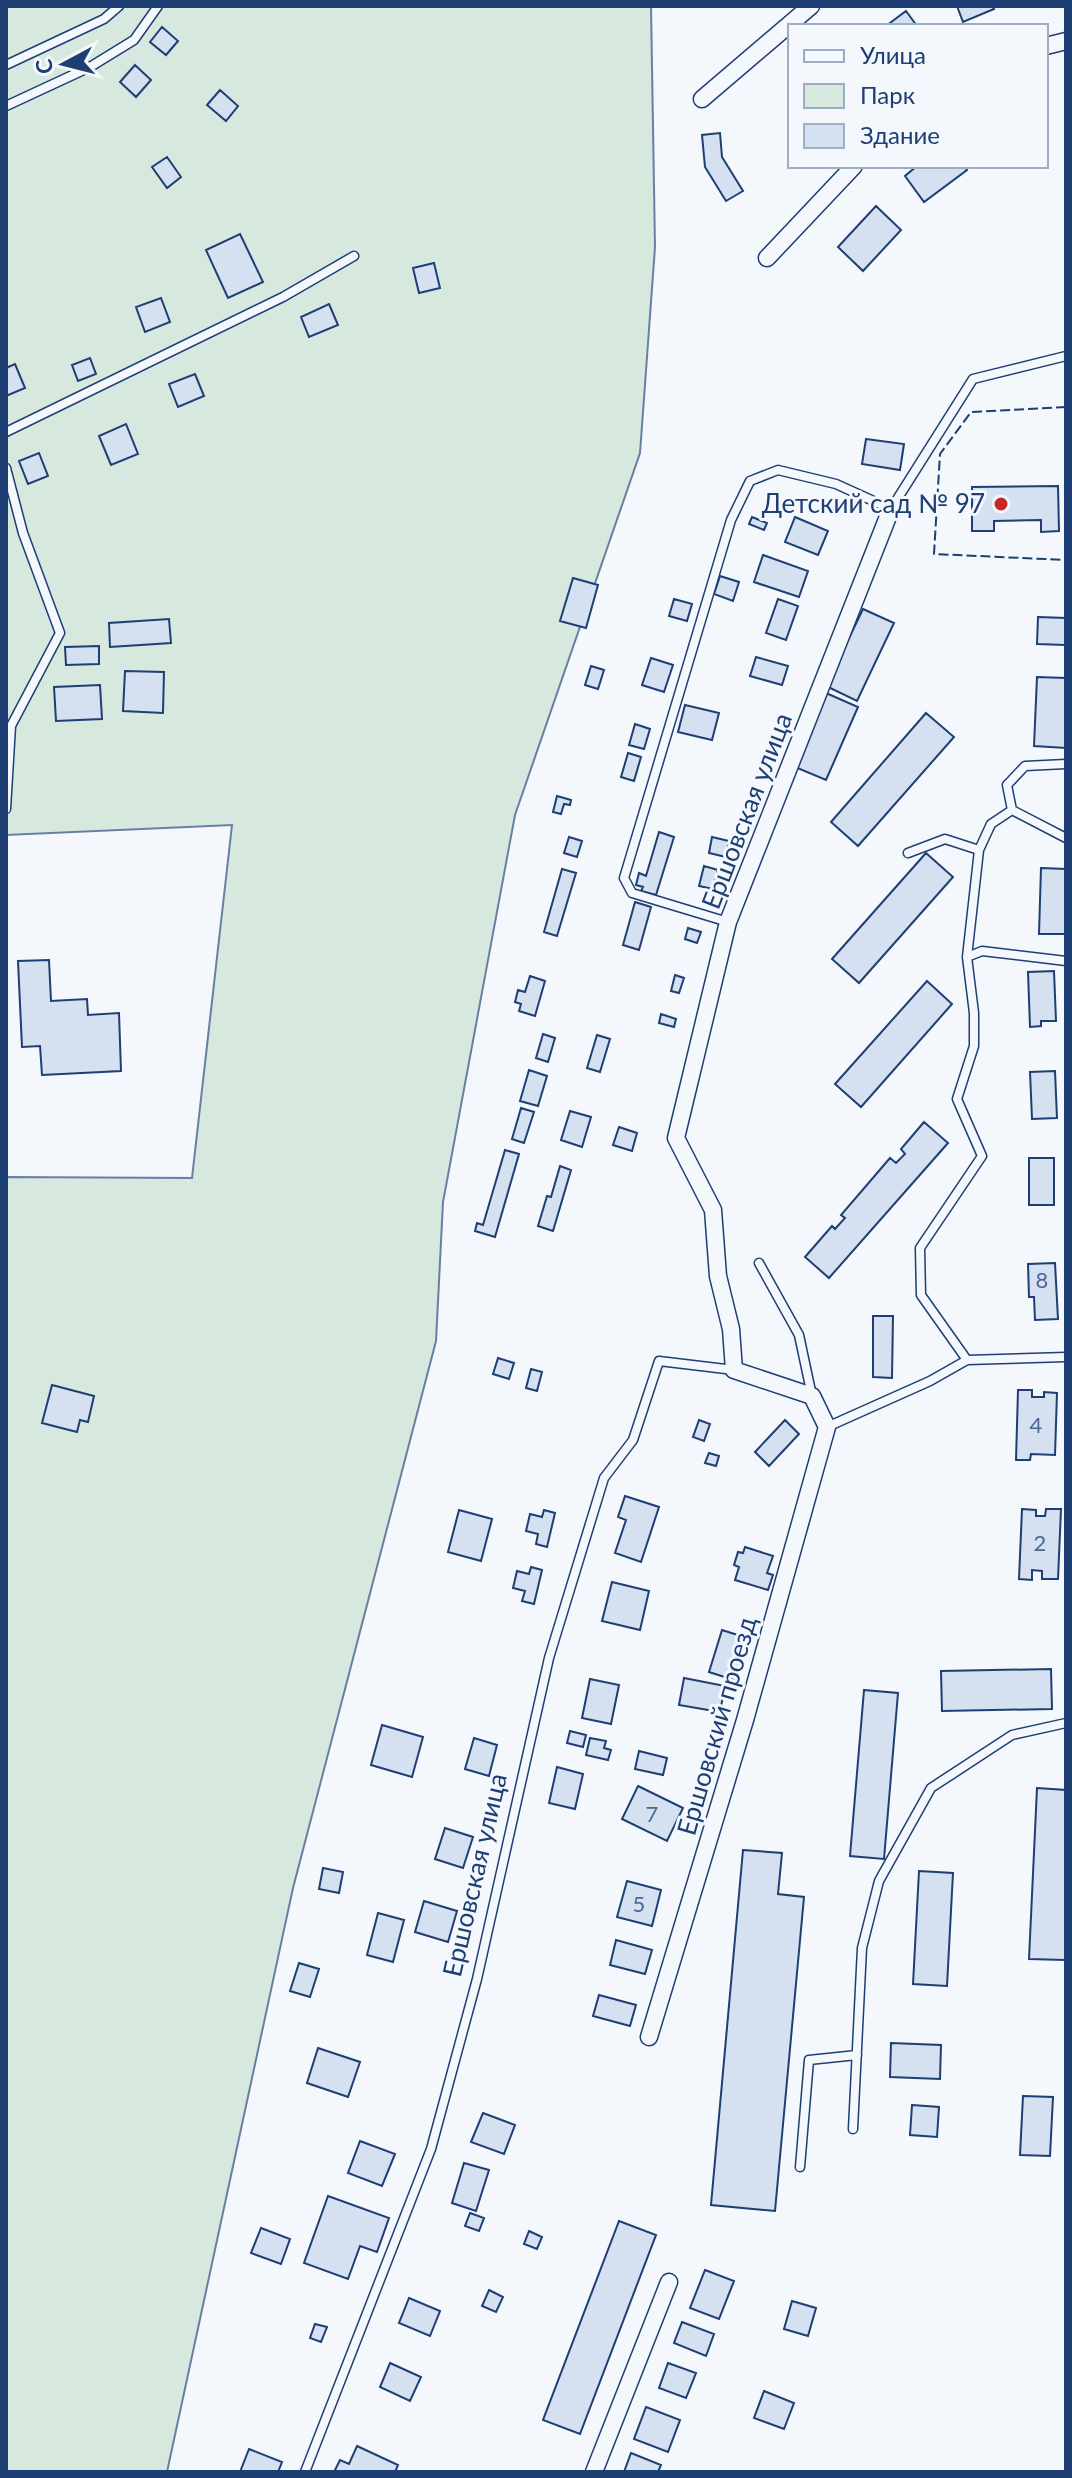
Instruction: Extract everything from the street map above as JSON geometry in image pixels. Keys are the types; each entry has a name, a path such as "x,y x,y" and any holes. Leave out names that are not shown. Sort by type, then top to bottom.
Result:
{"street":[{"path":"790,24 811,6"},
{"path":"702,99 788,26"},
{"path":"767,258 852,168"},
{"name":"Ершовская улица","path":"734,1370 731,1329 718,1276 713,1210 676,1138 728,922 891,509"},
{"path":"734,1370 812,1396 827,1427"},
{"name":"Ершовский проезд","path":"649,2037 745,1720 827,1427"},
{"path":"594,2472 669,2282"}],"lane":[{"path":"6,65 104,19 119,6"},
{"path":"6,106 90,67 134,40 158,6"},
{"path":"6,432 283,297 354,256"},
{"path":"728,922 632,893 624,878 731,520 750,481 778,470 836,484 891,509 973,379 1066,356"},
{"path":"6,468 23,533 60,633 11,726 6,809"},
{"path":"1012,810 1007,785 1025,766 1066,764"},
{"path":"1012,810 1066,838"},
{"path":"967,1360 921,1295 920,1248 982,1156 957,1099 974,1046 974,1013 967,957 979,850 991,824 1012,810"},
{"path":"908,853 945,839 979,850"},
{"path":"967,957 982,951 1066,961"},
{"path":"759,1263 799,1335 812,1396"},
{"path":"827,1427 930,1381 967,1360 1066,1357"},
{"name":"Ершовская улица","path":"305,2472 431,2149 477,1979 549,1658 604,1478 633,1440 659,1361 734,1370"},
{"path":"853,2129 862,1948 879,1881 931,1788 1012,1735 1066,1723"},
{"path":"800,2167 809,2060 857,2055"}],"green space":[{"path":"6,6 651,6 655,247 640,453 515,815 443,1202 436,1341 293,1888 167,2472 6,2472 6,1177 192,1178 232,825 6,835"}],"building":[{"path":"957,6 992,6 994,9 963,22"},
{"path":"906,11 916,24 889,24"},
{"path":"162,27 178,41 166,55 150,42"},
{"path":"135,65 151,80 136,97 120,82"},
{"path":"220,90 238,106 226,121 207,105"},
{"path":"720,133 722,157 743,191 726,201 705,167 702,135"},
{"path":"167,157 181,177 167,188 152,167"},
{"path":"915,168 967,170 924,202 905,176"},
{"path":"876,206 901,230 863,271 838,247"},
{"path":"240,234 263,282 228,298 206,250"},
{"path":"434,263 440,288 419,293 413,268"},
{"path":"161,298 170,322 145,332 136,307"},
{"path":"329,304 338,325 309,337 301,317"},
{"path":"90,358 96,374 78,381 72,365"},
{"path":"15,364 25,388 6,396 6,368"},
{"path":"195,374 204,396 178,407 169,384"},
{"path":"126,424 138,454 111,465 99,436"},
{"path":"866,439 904,444 900,470 862,464"},
{"path":"39,453 48,476 28,484 19,461"},
{"path":"1058,486 1059,531 1041,532 1041,520 994,521 994,531 972,531 972,487"},
{"path":"752,517 767,523 764,530 749,524"},
{"path":"795,517 828,531 818,555 785,542"},
{"path":"763,555 808,571 799,597 754,582"},
{"path":"720,576 739,582 733,601 714,594"},
{"path":"573,578 598,585 586,628 560,621"},
{"path":"674,599 692,604 687,621 669,616"},
{"path":"778,599 798,606 786,640 766,633"},
{"path":"863,609 894,623 857,701 826,686"},
{"path":"1038,617 1066,618 1065,645 1037,644"},
{"path":"169,619 171,643 110,647 109,623"},
{"path":"99,646 99,664 66,665 65,647"},
{"path":"756,657 788,666 782,685 750,676"},
{"path":"651,658 673,665 664,692 642,685"},
{"path":"591,666 604,670 598,689 585,685"},
{"path":"125,671 164,672 163,713 123,711"},
{"path":"1037,677 1066,678 1066,748 1034,746"},
{"path":"100,685 102,719 56,721 54,687"},
{"path":"826,693 858,707 826,780 795,767"},
{"path":"685,705 719,713 712,740 678,732"},
{"path":"926,713 954,737 858,846 831,822"},
{"path":"635,724 650,729 644,749 629,745"},
{"path":"628,753 641,757 634,781 621,777"},
{"path":"557,796 571,800 570,805 564,804 561,814 553,812"},
{"path":"659,832 674,837 656,895 641,891 643,887 636,885 639,873 646,876"},
{"path":"569,837 582,841 577,857 564,853"},
{"path":"712,837 729,841 726,857 709,853"},
{"path":"926,853 953,877 859,983 832,959"},
{"path":"704,866 718,870 713,889 699,886"},
{"path":"1041,868 1066,869 1066,934 1039,934"},
{"path":"562,869 576,873 557,936 544,932"},
{"path":"635,902 651,907 639,950 623,945"},
{"path":"688,928 701,932 697,943 685,939"},
{"path":"49,960 51,1001 87,999 88,1015 119,1013 121,1071 42,1075 40,1046 22,1047 18,961"},
{"path":"1054,971 1056,1021 1041,1021 1041,1026 1030,1027 1028,972"},
{"path":"675,975 684,978 679,993 671,991"},
{"path":"530,976 545,981 535,1016 519,1011 521,1004 515,1002 518,990 525,992"},
{"path":"927,981 952,1004 861,1107 835,1084"},
{"path":"661,1014 676,1019 674,1027 659,1023"},
{"path":"543,1034 555,1038 548,1062 536,1058"},
{"path":"597,1035 610,1039 600,1072 587,1068"},
{"path":"529,1070 547,1076 538,1106 520,1101"},
{"path":"1055,1071 1057,1118 1032,1119 1030,1072"},
{"path":"521,1108 534,1112 524,1143 512,1139"},
{"path":"570,1111 591,1117 582,1147 561,1140"},
{"path":"924,1122 948,1143 829,1278 805,1257 832,1226 835,1229 845,1218 841,1215 890,1158 896,1163 905,1154 901,1149"},
{"path":"619,1127 637,1133 632,1151 613,1145"},
{"path":"505,1150 519,1154 495,1237 475,1231 477,1223 483,1225"},
{"path":"1029,1158 1054,1158 1054,1205 1029,1205"},
{"path":"560,1166 571,1170 553,1231 538,1226"},
{"path":"1055,1263 1058,1319 1035,1320 1034,1297 1029,1297 1028,1264"},
{"path":"873,1316 893,1316 892,1378 873,1377"},
{"path":"498,1358 514,1363 509,1379 493,1374"},
{"path":"531,1369 542,1372 537,1391 526,1388"},
{"path":"52,1385 94,1396 88,1422 80,1420 77,1432 42,1423"},
{"path":"1018,1390 1032,1390 1032,1397 1044,1397 1044,1392 1057,1393 1055,1455 1031,1454 1030,1460 1016,1460"},
{"path":"699,1420 710,1424 704,1441 693,1437"},
{"path":"785,1420 799,1434 769,1466 755,1452"},
{"path":"709,1453 719,1456 716,1466 705,1463"},
{"path":"625,1496 659,1507 641,1562 615,1553 626,1520 618,1517"},
{"path":"1022,1509 1036,1510 1036,1516 1045,1516 1046,1509 1061,1509 1058,1579 1042,1579 1042,1571 1032,1570 1032,1580 1019,1579"},
{"path":"459,1510 492,1519 481,1561 448,1552"},
{"path":"544,1510 555,1513 547,1547 536,1544 538,1534 526,1531 530,1514 542,1517"},
{"path":"745,1547 773,1556 767,1573 773,1575 768,1590 735,1580 739,1567 734,1565 738,1552 743,1553"},
{"path":"531,1567 542,1570 534,1604 522,1601 525,1591 513,1588 517,1571 529,1574"},
{"path":"612,1582 649,1591 640,1630 602,1621"},
{"path":"722,1630 750,1639 737,1681 709,1672"},
{"path":"1051,1669 1052,1709 942,1711 941,1671"},
{"path":"684,1678 725,1686 720,1712 679,1705"},
{"path":"590,1679 619,1685 611,1724 582,1718"},
{"path":"864,1690 898,1693 884,1859 850,1856"},
{"path":"382,1725 423,1737 412,1777 371,1765"},
{"path":"570,1731 586,1735 583,1747 567,1743"},
{"path":"474,1738 497,1745 489,1776 465,1769"},
{"path":"590,1738 606,1741 604,1748 611,1750 608,1760 586,1755"},
{"path":"639,1751 667,1758 663,1775 635,1769"},
{"path":"557,1767 583,1774 575,1809 549,1803"},
{"path":"638,1786 683,1808 667,1841 622,1819"},
{"path":"1037,1788 1066,1790 1065,1960 1029,1959"},
{"path":"445,1828 473,1837 463,1868 435,1859"},
{"path":"743,1850 782,1853 778,1894 804,1897 775,2211 711,2205"},
{"path":"323,1868 343,1872 339,1893 319,1889"},
{"path":"919,1871 953,1873 947,1986 913,1984"},
{"path":"627,1881 661,1890 652,1926 617,1917"},
{"path":"424,1901 457,1911 448,1942 415,1932"},
{"path":"378,1913 404,1920 393,1962 367,1955"},
{"path":"616,1940 652,1950 645,1974 610,1965"},
{"path":"299,1963 319,1969 310,1997 290,1991"},
{"path":"599,1995 636,2005 630,2026 593,2016"},
{"path":"891,2043 941,2045 940,2079 890,2077"},
{"path":"318,2048 360,2062 348,2097 307,2083"},
{"path":"1023,2096 1053,2097 1050,2156 1020,2155"},
{"path":"912,2105 939,2107 937,2137 910,2135"},
{"path":"483,2113 515,2125 504,2154 471,2142"},
{"path":"360,2141 395,2154 382,2186 348,2173"},
{"path":"464,2163 489,2170 476,2211 452,2203"},
{"path":"328,2196 389,2218 377,2252 360,2246 348,2279 304,2263"},
{"path":"470,2213 484,2218 479,2231 465,2226"},
{"path":"619,2221 656,2235 580,2434 543,2420"},
{"path":"261,2228 290,2239 281,2264 251,2253"},
{"path":"529,2231 542,2237 537,2249 524,2244"},
{"path":"705,2270 734,2281 719,2319 690,2308"},
{"path":"489,2290 503,2297 496,2312 482,2306"},
{"path":"409,2298 440,2311 430,2336 399,2323"},
{"path":"792,2301 816,2308 808,2336 784,2329"},
{"path":"682,2322 714,2334 706,2356 674,2343"},
{"path":"315,2324 327,2327 321,2342 310,2338"},
{"path":"390,2363 421,2377 410,2401 380,2387"},
{"path":"668,2363 696,2373 686,2398 659,2388"},
{"path":"764,2391 794,2403 784,2429 754,2418"},
{"path":"646,2407 680,2420 668,2452 634,2439"},
{"path":"357,2446 398,2465 395,2472 334,2472 340,2460 349,2464"},
{"path":"249,2449 282,2462 278,2472 240,2472"},
{"path":"631,2453 661,2465 658,2472 624,2472"}],"fence":[{"path":"1066,407 971,412 940,454 934,554 1066,560"}],"place":[{"name":"Детский сад № 97","path":"1001,504"}]}
